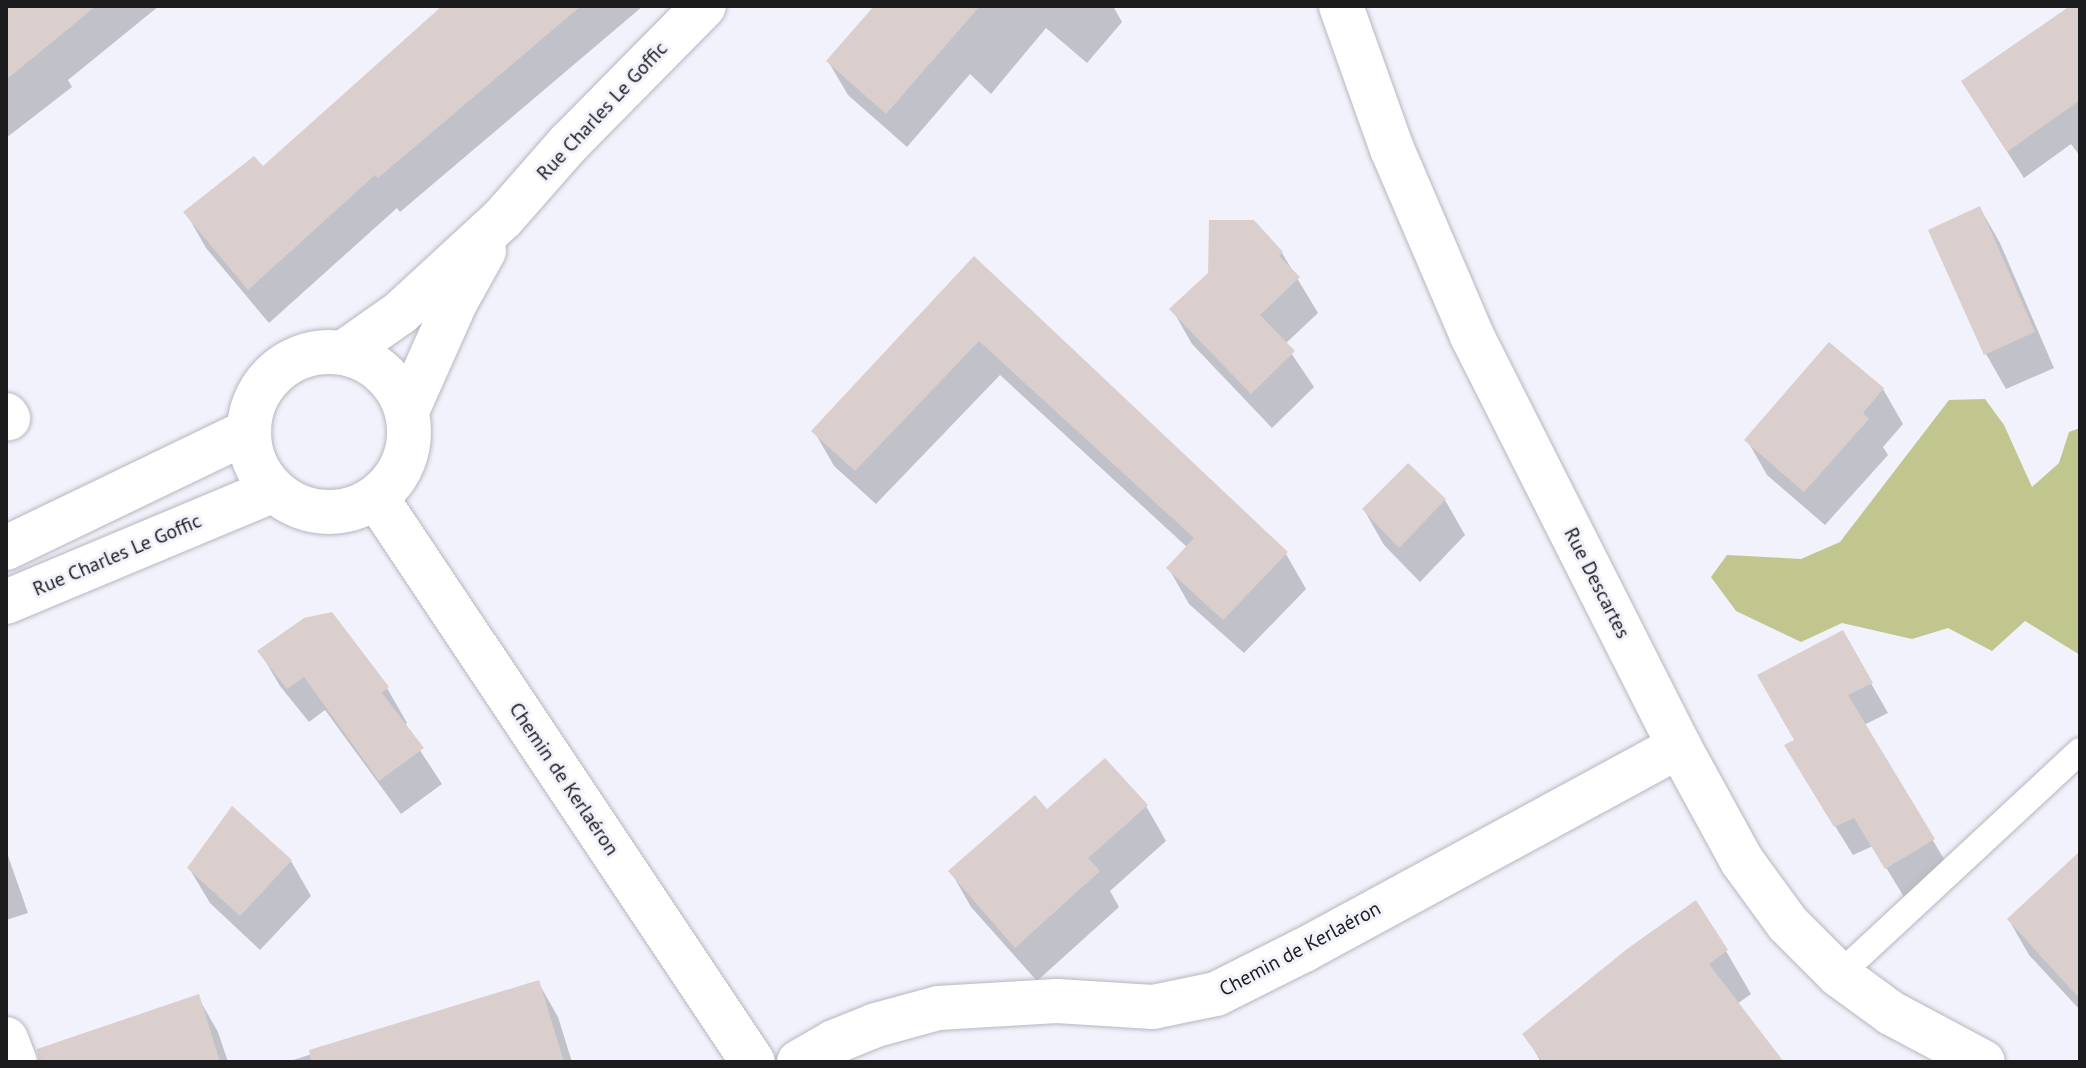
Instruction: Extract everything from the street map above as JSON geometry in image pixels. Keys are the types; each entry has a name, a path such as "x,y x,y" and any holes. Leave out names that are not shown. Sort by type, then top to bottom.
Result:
{"street":[{"name":"Rue Charles Le Goffic","path":"343,353 400,313 503,218 569,143 704,6"},
{"name":"Rue Descartes","path":"1341,6 1392,149 1472,336 1679,746 1757,882 1788,924 1839,975 1891,1013 1983,1062"},
{"name":"Rue Charles Le Goffic","path":"407,411 455,303 503,218"},
{"path":"314,353 343,353 377,369 393,384 407,411 408,443 403,463 393,480 376,497 337,512 314,511 292,504 260,474 253,456 249,431 251,413 260,393 274,375 292,361 314,353"},
{"path":"6,548 249,431"},
{"name":"Rue Charles Le Goffic","path":"6,602 274,490"},
{"name":"Chemin de Kerlaéron","path":"376,497 753,1062"},
{"name":"Chemin de Kerlaéron","path":"799,1062 876,1025 938,1008 1057,1001 1153,1007 1216,994 1304,950 1679,746"},
{"path":"6,1039 15,1062"}],"lane":[{"path":"1839,975 2080,751"}],"green space":[{"path":"1985,399 2004,425 2032,487 2059,463 2069,432 2080,428 2080,655 2025,621 1992,651 1948,628 1912,639 1842,623 1801,642 1736,611 1711,577 1727,555 1801,559 1840,542 1949,400"}],"building":[{"path":"6,6 96,6 6,80"},
{"path":"442,6 581,6 378,178 375,175 248,290 183,212 254,156 263,166"},
{"path":"874,6 980,6 886,114 826,61"},
{"path":"2070,6 2080,6 2080,100 2007,152 1961,81"},
{"path":"1980,206 2035,332 1984,355 1928,230"},
{"path":"1209,220 1254,220 1283,252 1279,256 1300,277 1260,315 1295,351 1251,394 1169,309 1208,273"},
{"path":"974,256 1288,552 1223,620 1166,568 1194,538 979,341 855,471 811,431"},
{"path":"1829,342 1884,388 1863,413 1869,419 1804,492 1744,440"},
{"path":"1408,463 1446,499 1399,548 1362,509"},
{"path":"332,612 389,687 382,693 424,748 379,781 304,677 287,689 257,651 304,618"},
{"path":"1843,630 1873,683 1848,695 1935,839 1885,869 1854,818 1834,827 1784,745 1794,740 1757,675"},
{"path":"1105,758 1148,805 1088,858 1100,871 1015,948 948,871 1035,795 1047,809"},
{"path":"232,806 292,860 240,916 187,868"},
{"path":"2080,851 2080,999 2007,919"},
{"path":"1696,900 1728,950 1709,964 1784,1062 1543,1062 1522,1034 1627,949"},
{"path":"539,980 564,1062 311,1062 309,1050"},
{"path":"199,994 220,1062 39,1062 37,1049"}]}
